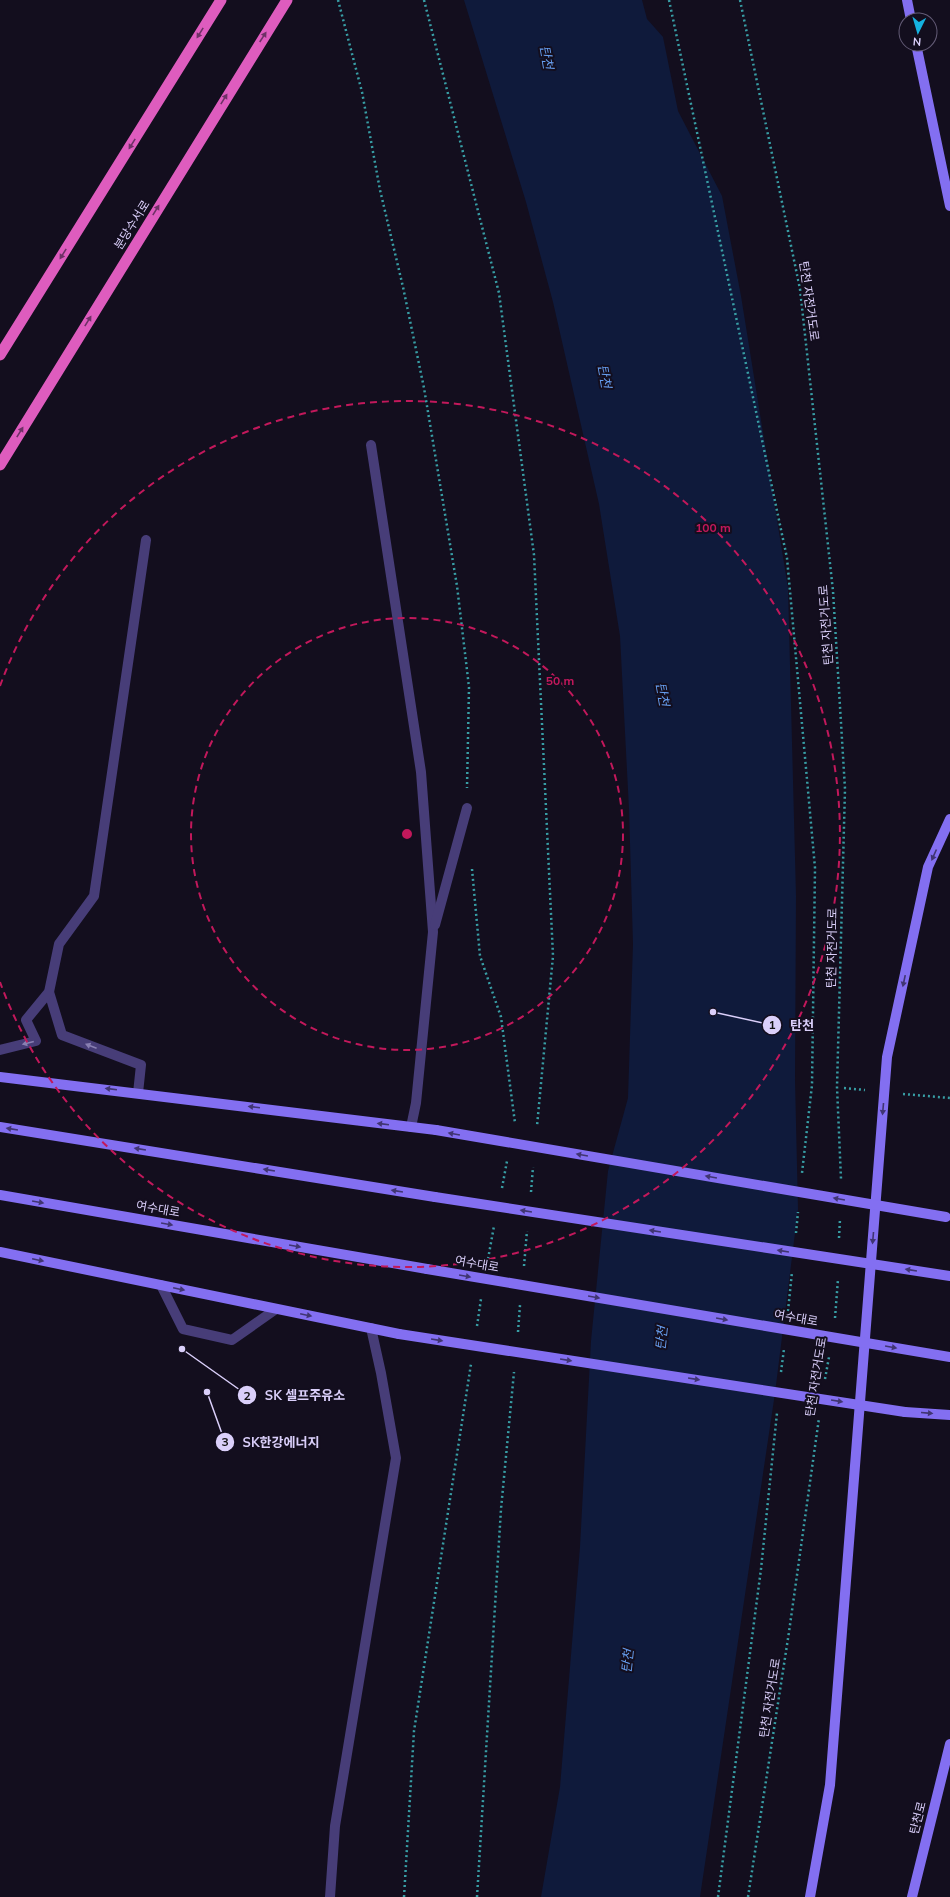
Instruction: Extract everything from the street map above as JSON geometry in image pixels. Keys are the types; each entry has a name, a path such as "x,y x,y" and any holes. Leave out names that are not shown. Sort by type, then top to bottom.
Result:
{"highway":[{"path":"0,355 221,0"},
{"name":"분당수서로","path":"0,465 242,70 287,0"}],"main road":[{"path":"907,0 909,12"},
{"path":"918,52 950,206"},
{"path":"810,1897 830,1785 887,1056 928,867 950,819"},
{"path":"0,1076 436,1130 948,1217"},
{"path":"0,1127 436,1197 950,1276"},
{"name":"여수대로","path":"0,1195 950,1357"},
{"path":"0,1252 399,1334 904,1412 950,1415"},
{"name":"탄천로","path":"912,1897 950,1744"}],"lane":[{"path":"371,445 421,772 433,932"},
{"path":"0,1050 36,1041 26,1020 49,992 59,944 94,896 146,540"},
{"path":"411,1127 416,1103 433,932 467,808"},
{"path":"49,992 62,1035 141,1065 138,1093"},
{"path":"161,1285 184,1329 232,1340 276,1309"},
{"path":"330,1897 335,1826 396,1458 381,1373 371,1328"}],"path":[{"path":"424,0 499,293 534,555 554,956 537,1130"},
{"path":"669,0 787,558 815,868"},
{"name":"탄천 자전거도로","path":"740,0 800,289 833,591 845,789 838,1087 839,1173 843,1187"},
{"path":"844,1088 870,1090"},
{"path":"903,1094 950,1098"},
{"path":"531,1193 534,1161"},
{"path":"839,1242 840,1219"},
{"path":"523,1272 528,1225"},
{"path":"834,1321 838,1274"},
{"path":"517,1335 520,1304"},
{"name":"탄천 자전거도로","path":"825,1381 830,1351"},
{"path":"477,1897 501,1509 514,1367"},
{"name":"탄천 자전거도로","path":"748,1897 789,1632 820,1411"}],"water":[{"name":"탄천","path":"464,0 642,0 647,19 663,37 678,111 722,196 741,296 788,588 796,896 795,1080 798,1209 775,1393 700,1897 541,1897 560,1787 580,1547 591,1341 608,1171 628,1098 633,944 629,809 620,636 599,504 553,302 526,202"}],"place":[{"name":"탄천","path":"713,1012"},
{"name":"SK 셀프주유소","path":"182,1349"},
{"name":"SK한강에너지","path":"207,1392"}]}
